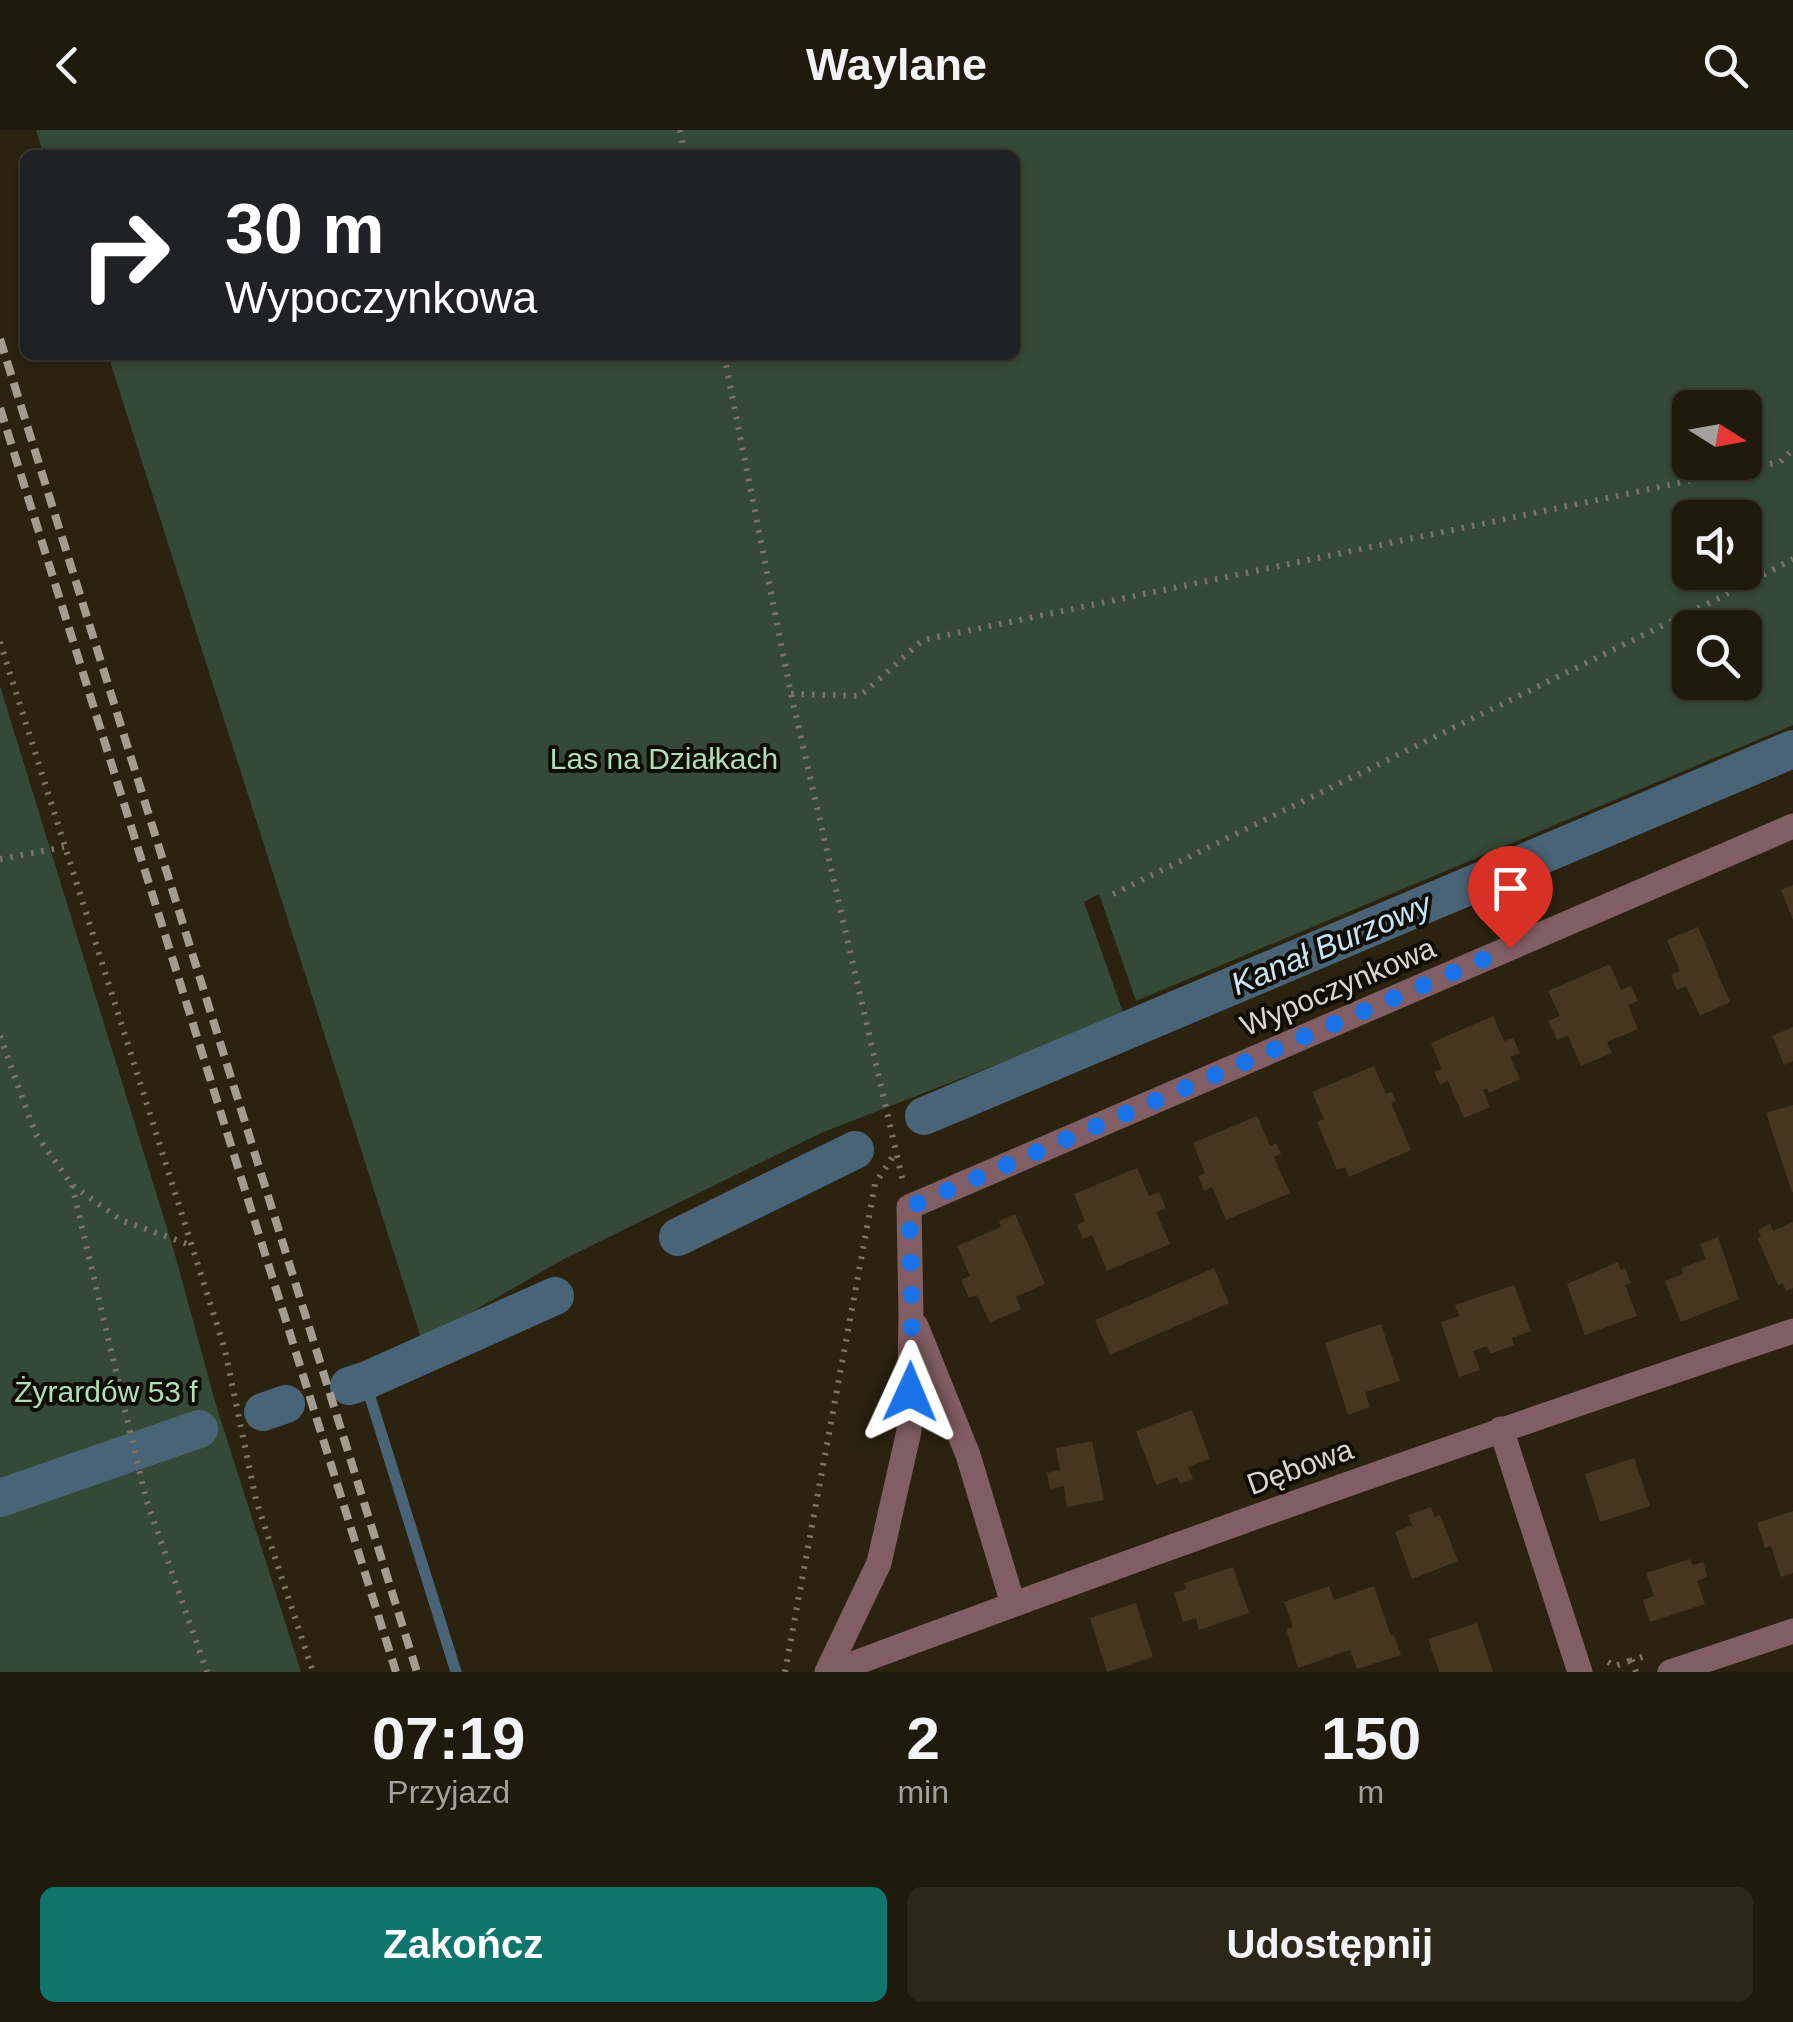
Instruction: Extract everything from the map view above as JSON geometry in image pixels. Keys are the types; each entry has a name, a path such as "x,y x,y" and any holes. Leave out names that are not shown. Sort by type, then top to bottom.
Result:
{"street":[{"name":"Wypoczynkowa","path":"909,1207 1793,826"},
{"path":"829,1672 879,1563 909,1431 909,1207"},
{"path":"912,1315 968,1455 1014,1604"},
{"name":"Dębowa","path":"829,1672 1501,1429 1793,1332"},
{"path":"1501,1429 1580,1672"},
{"path":"1670,1672 1793,1630"}],"path":[{"path":"725,360 791,694 909,1207"},
{"path":"791,694 860,696 924,640 1780,462 1793,449"},
{"path":"1113,894 1716,600 1793,558"},
{"path":"0,642 224,1350 256,1500 313,1672"},
{"path":"0,859 64,847"},
{"path":"0,1036 35,1133 72,1186 121,1220 192,1246"},
{"path":"784,1672 875,1184 896,1152"},
{"path":"72,1186 146,1499 208,1672"}],"green space":[{"name":"Las na Działkach","path":"36,130 1793,130 1793,725 1136,1001 1099,894 1084,902 1124,1015 821,1133 562,1260 422,1341 110,360 1020,360 1020,150 42,150"},
{"name":"Żyrardów 53 f","path":"0,686 174,1251 216,1405 301,1672 0,1672"}],"building":[{"path":"1793,885 1793,920 1781,890"},
{"path":"1698,927 1730,1002 1700,1016 1686,986 1677,990 1671,975 1680,971 1667,940"},
{"path":"1610,964 1621,990 1631,986 1638,1001 1628,1005 1638,1029 1607,1042 1612,1053 1581,1066 1568,1036 1557,1040 1548,1021 1560,1016 1548,991"},
{"path":"1493,1016 1504,1041 1513,1038 1520,1053 1510,1057 1520,1079 1489,1093 1487,1088 1483,1090 1490,1107 1464,1118 1448,1081 1440,1085 1434,1072 1442,1069 1431,1043"},
{"path":"1793,1027 1793,1061 1784,1065 1772,1036"},
{"path":"1374,1066 1386,1094 1392,1092 1396,1101 1391,1103 1411,1150 1349,1177 1345,1167 1337,1170 1317,1122 1324,1119 1312,1092"},
{"path":"1793,1105 1793,1192 1792,1192 1766,1113"},
{"path":"1257,1116 1270,1146 1276,1143 1281,1154 1274,1157 1290,1193 1226,1220 1212,1187 1204,1191 1198,1176 1205,1173 1193,1143"},
{"path":"1137,1168 1149,1196 1159,1192 1166,1208 1156,1212 1170,1244 1107,1271 1092,1235 1083,1239 1077,1225 1085,1221 1074,1194"},
{"path":"1015,1214 1045,1284 1016,1297 1021,1309 990,1323 977,1295 969,1298 961,1280 970,1276 957,1246 1001,1227 999,1221"},
{"path":"1793,1222 1793,1288 1786,1291 1783,1283 1778,1285 1757,1238 1761,1236 1758,1230 1770,1224 1773,1231"},
{"path":"1718,1237 1739,1299 1681,1322 1665,1281 1683,1274 1681,1268 1706,1259 1700,1244"},
{"path":"1618,1262 1631,1283 1625,1285 1637,1316 1585,1335 1567,1284"},
{"path":"1214,1268 1229,1303 1110,1355 1095,1320"},
{"path":"1514,1285 1531,1331 1512,1338 1514,1345 1490,1354 1487,1346 1473,1351 1480,1370 1459,1377 1441,1322 1459,1316 1455,1305"},
{"path":"1381,1324 1400,1381 1365,1392 1370,1407 1348,1415 1325,1343"},
{"path":"1192,1410 1210,1459 1188,1467 1193,1479 1180,1484 1177,1477 1156,1485 1136,1431"},
{"path":"1092,1441 1104,1500 1067,1507 1064,1486 1050,1489 1047,1473 1060,1470 1056,1448"},
{"path":"1634,1458 1650,1506 1600,1522 1585,1474"},
{"path":"1431,1507 1434,1517 1440,1515 1458,1561 1412,1579 1395,1532 1412,1525 1408,1515"},
{"path":"1793,1511 1793,1573 1781,1577 1771,1546 1765,1548 1757,1523"},
{"path":"1690,1559 1692,1565 1703,1562 1708,1577 1697,1581 1705,1604 1650,1622 1643,1600 1654,1596 1646,1573"},
{"path":"1233,1567 1249,1613 1199,1630 1196,1618 1183,1622 1174,1593 1186,1589 1184,1583"},
{"path":"1329,1586 1334,1600 1374,1586 1401,1655 1357,1669 1350,1650 1298,1668 1286,1629 1293,1627 1284,1602"},
{"path":"1136,1603 1153,1657 1107,1672 1090,1618"},
{"path":"1477,1623 1493,1672 1439,1672 1428,1639"}],"waterway":[{"name":"Kanał Burzowy","path":"924,1116 1793,749"},
{"name":"Kanał Burzowy","path":"678,1237 855,1150"},
{"name":"Kanał Burzowy","path":"349,1386 555,1296"},
{"path":"365,1381 456,1672"},
{"name":"Kanał Burzowy","path":"263,1412 286,1404"},
{"name":"Kanał Burzowy","path":"0,1498 199,1429"}],"railway":[{"path":"0,339 417,1672"},
{"path":"0,408 396,1672"}],"route":[{"path":"910,1392 909,1207 1510,948"}]}
